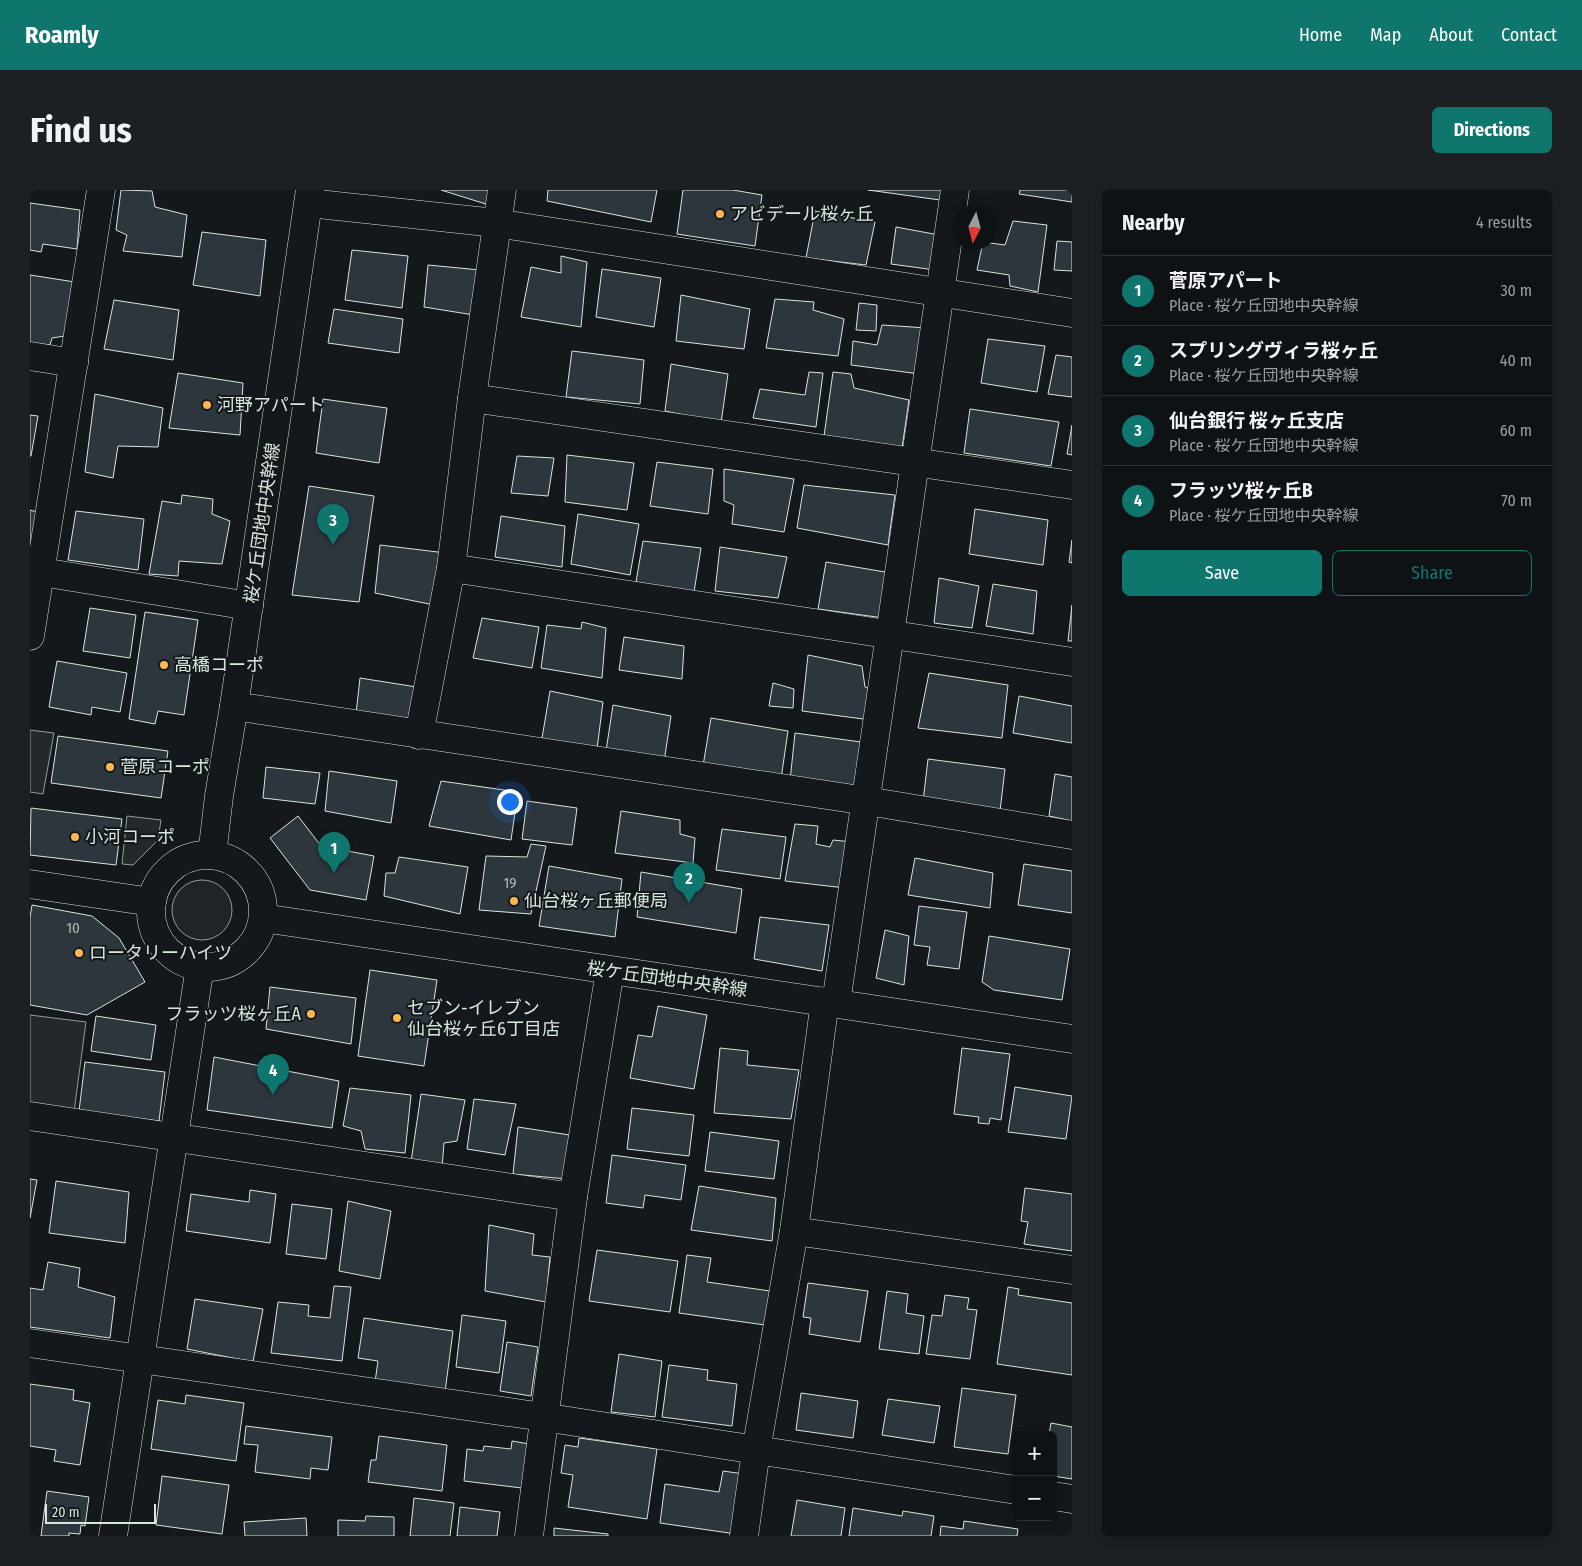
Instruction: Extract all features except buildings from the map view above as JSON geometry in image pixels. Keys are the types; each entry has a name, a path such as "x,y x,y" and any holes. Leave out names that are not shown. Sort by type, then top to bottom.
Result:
{"street":[{"path":"30,636 35,571 74,363 101,190"},
{"path":"419,735 451,568 472,398 502,190"},
{"path":"744,1536 756,1451 831,1002 867,801 955,190"},
{"path":"310,196 1072,313"},
{"name":"桜ケ丘団地中央幹線","path":"212,855 310,196"},
{"path":"30,356 74,363"},
{"path":"472,398 915,461 1072,486"},
{"path":"451,568 1072,662"},
{"path":"35,571 249,606"},
{"path":"234,706 867,801 1072,835"},
{"path":"212,855 230,860 245,869 256,884 262,900 263,918 258,935 248,950 234,960 217,966 200,966 183,961 168,951 158,937 152,920 152,902 157,886 167,872 180,862 196,856 212,855"},
{"path":"30,884 152,902"},
{"name":"桜ケ丘団地中央幹線","path":"263,918 1072,1039"},
{"path":"113,1536 200,966"},
{"path":"528,1536 573,1197 610,971"},
{"path":"30,1116 573,1197"},
{"path":"794,1230 1072,1270"},
{"path":"30,1343 543,1417 1012,1489"},
{"path":"1057,1497 1072,1499"}],"shaded area":[{"path":"30,730 54,733 43,794 30,792"},
{"path":"127,816 161,820 158,840 133,865 122,864"},
{"path":"202,880 218,885 223,889 227,894 232,910 227,926 223,931 218,935 202,940 186,935 181,931 177,926 172,910 177,894 181,889 186,885"},
{"path":"30,1015 86,1022 74,1112 30,1106"}],"place":[{"name":"アビデール桜ヶ丘","path":"720,214"},
{"name":"河野アパート","path":"207,405"},
{"name":"仙台銀行 桜ヶ丘支店","path":"333,545"},
{"name":"高橋コーポ","path":"164,665"},
{"name":"菅原コーポ","path":"110,767"},
{"name":"小河コーポ","path":"75,837"},
{"name":"菅原アパート","path":"334,873"},
{"name":"仙台桜ヶ丘郵便局","path":"514,901"},
{"name":"スプリングヴィラ桜ヶ丘","path":"689,903"},
{"name":"ロータリーハイツ","path":"79,953"},
{"name":"フラッツ桜ヶ丘A","path":"311,1014"},
{"name":"セブン-イレブン 仙台桜ヶ丘6丁目店","path":"397,1018"},
{"name":"フラッツ桜ヶ丘B","path":"273,1095"}]}
